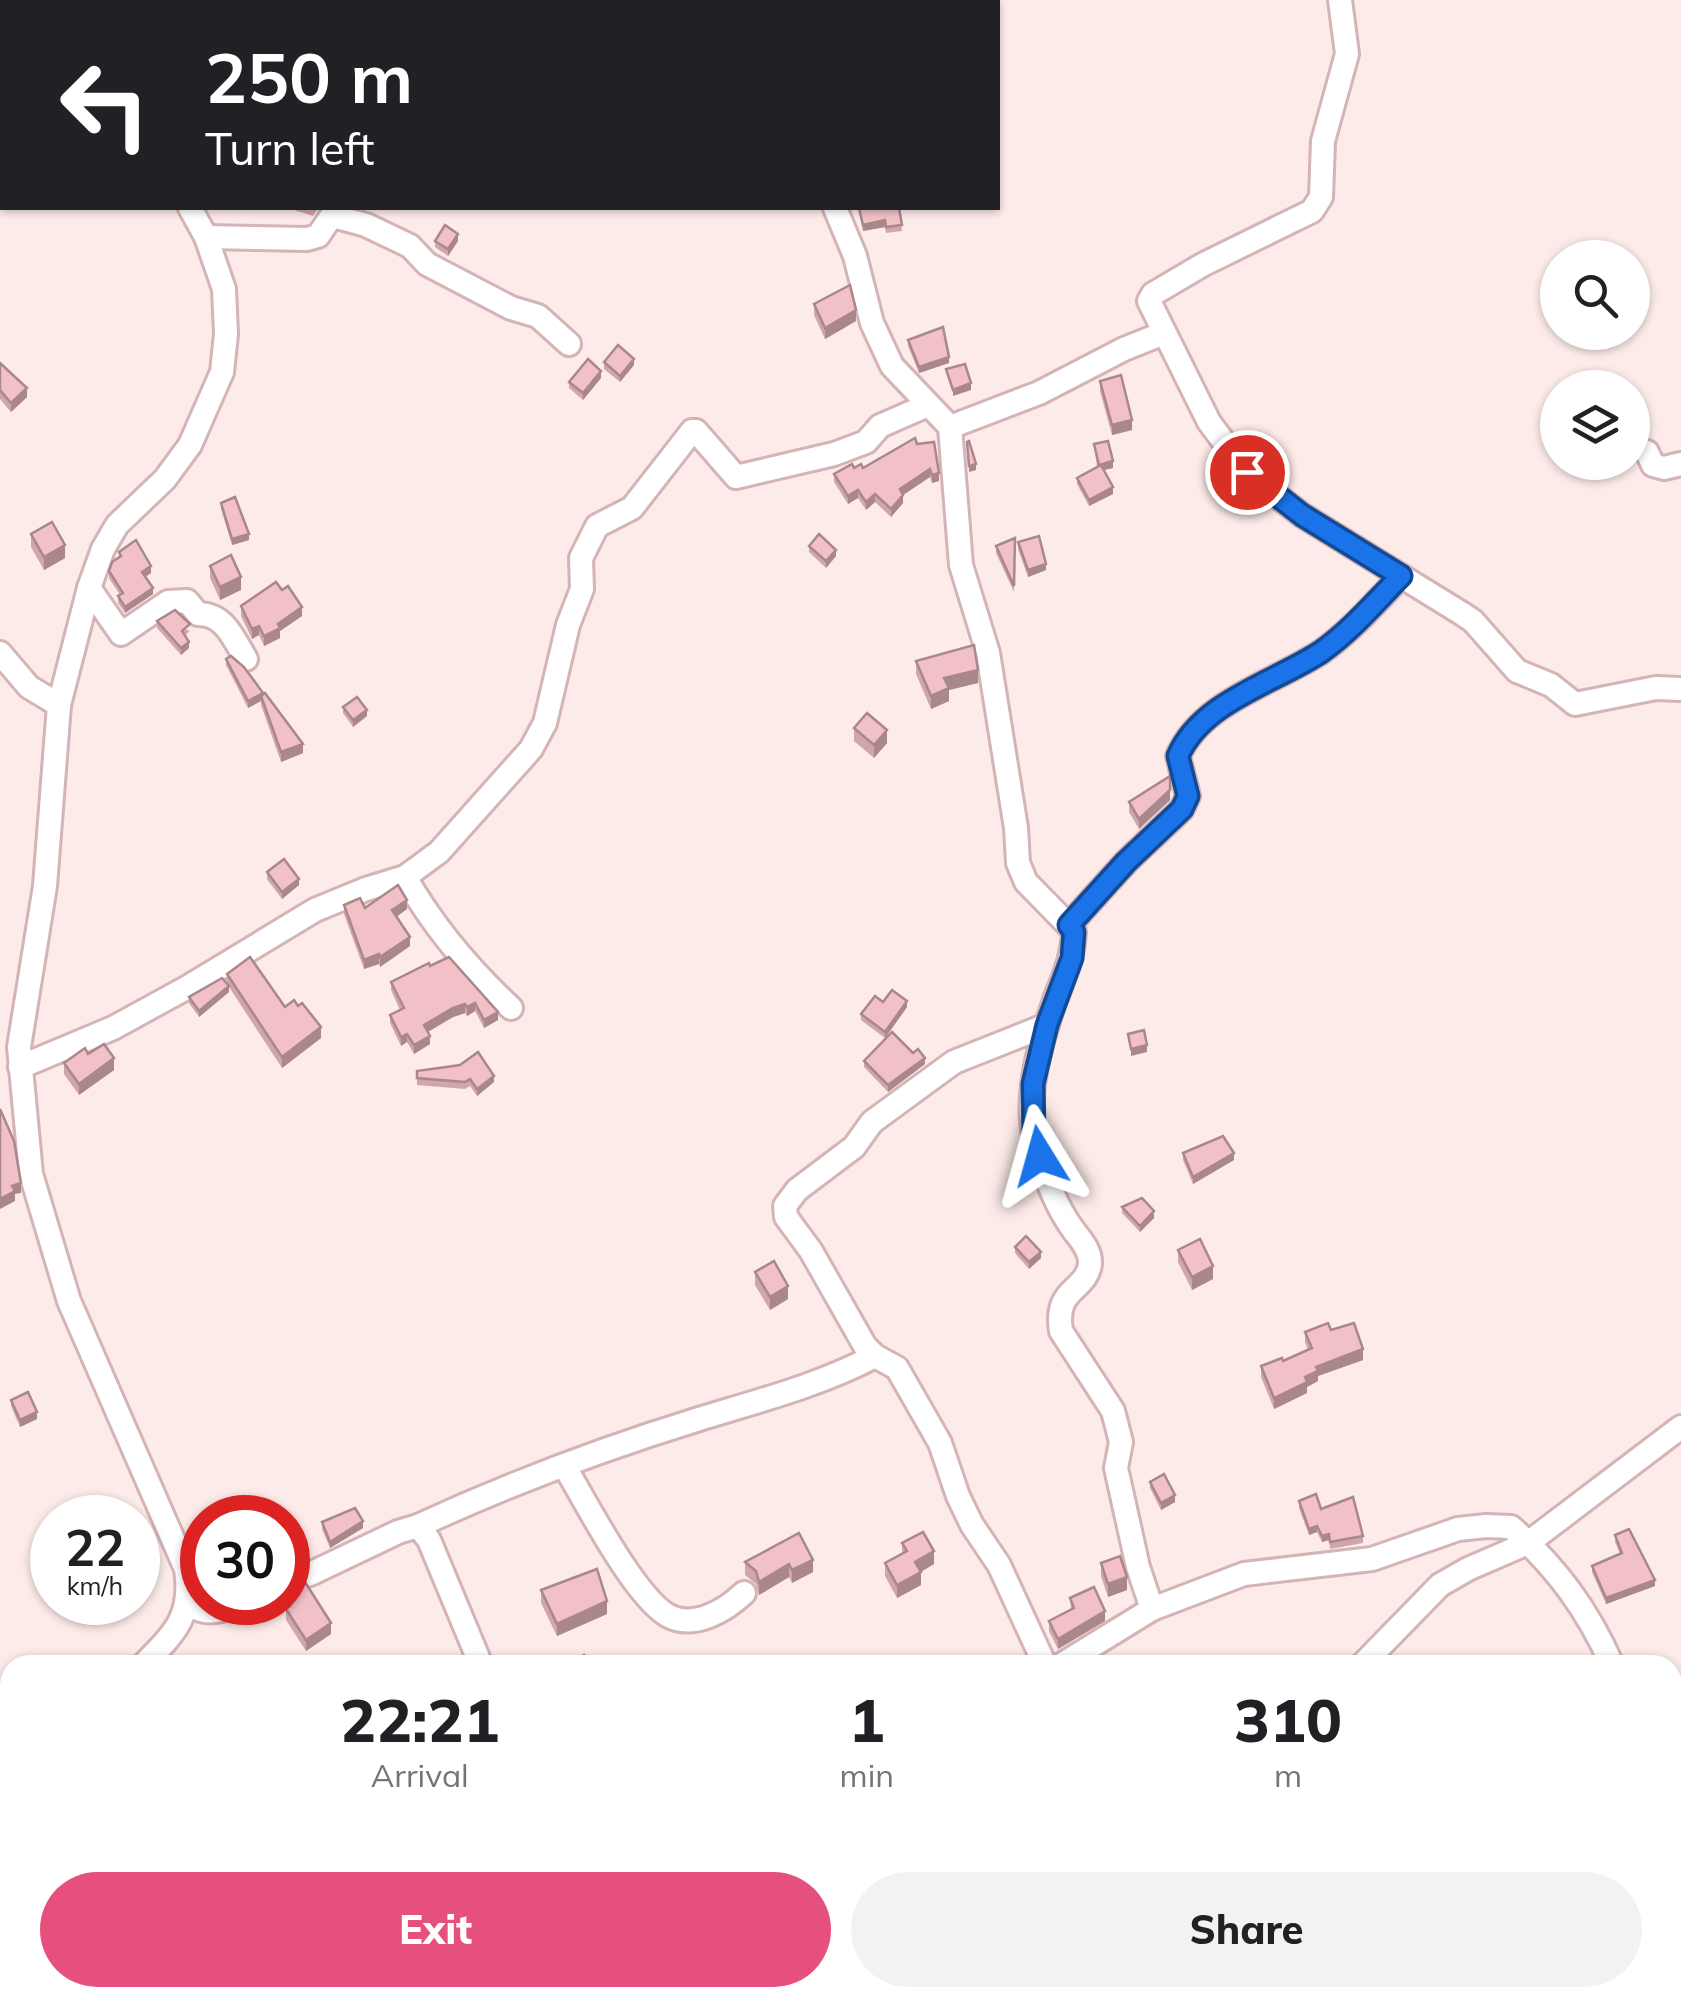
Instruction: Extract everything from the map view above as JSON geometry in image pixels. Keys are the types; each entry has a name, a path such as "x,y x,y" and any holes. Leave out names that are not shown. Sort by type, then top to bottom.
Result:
{"street":[{"path":"1340,0 1347,54 1323,142 1321,197 1312,211 1153,294 1149,301 1164,333 1209,422 1247,472 1302,515 1473,622 1517,670 1551,685 1575,704 1656,688 1681,689"},
{"path":"180,1553 97,1370 65,1286 32,1174 13,1050 45,886 58,704 88,588 117,525 165,480 190,446 222,372 226,334 224,288 206,236 191,210"},
{"path":"836,210 854,256 872,323 892,366 950,427 961,565 988,652 1018,863 1026,882 1074,932 1072,958 1047,1025 1033,1084 1034,1135 1059,1209 1088,1251 1090,1265 1062,1302 1061,1331 1114,1411 1121,1442 1116,1468 1152,1609"},
{"path":"206,236 318,236 335,212 410,246 428,264 511,308 538,316 569,344"},
{"path":"950,427 1039,393 1164,333"},
{"path":"13,1050 113,1028 315,910 405,877 439,852 530,749 546,723 568,625 582,589 581,558 597,526 632,508 692,431 736,476 834,454 866,442 880,426 928,405"},
{"path":"1650,459 1653,465 1664,468 1681,464"},
{"path":"1069,925 1126,862 1182,809 1188,796 1178,756 1195,727 1320,652 1401,576"},
{"path":"88,588 121,634 168,602 186,601 198,614 210,614 222,621 246,658"},
{"path":"0,653 29,687 58,704"},
{"path":"405,877 456,950 511,1008"},
{"path":"1040,1655 999,1566 958,1496 940,1443 897,1368 864,1346 811,1250 786,1217 785,1206 797,1190 854,1146 872,1122 954,1062 1047,1025"},
{"path":"310,1574 472,1501 692,1421 839,1375 875,1356"},
{"path":"1372,1655 1440,1585 1528,1543 1681,1428"},
{"path":"565,1467 626,1566 654,1604 670,1617 697,1620 726,1610 744,1593"},
{"path":"418,1526 429,1540 477,1655"},
{"path":"1076,1655 1152,1609 1244,1574 1372,1559 1458,1529 1511,1528 1594,1623 1608,1655"},
{"path":"152,1655 175,1632 180,1621"}],"building":[{"path":"859,210 899,210 902,225 886,227 885,220 863,225"},
{"path":"445,225 458,234 448,249 435,241"},
{"path":"850,285 856,310 825,328 814,304"},
{"path":"943,327 949,357 919,367 908,340"},
{"path":"618,345 634,359 620,376 604,362"},
{"path":"588,359 601,371 583,393 569,382"},
{"path":"0,363 27,388 11,403 0,390"},
{"path":"965,364 971,383 953,390 946,369"},
{"path":"1121,375 1132,420 1112,425 1100,381"},
{"path":"915,438 917,444 934,442 939,473 932,475 930,469 900,489 903,495 891,509 875,494 866,502 858,490 848,496 834,474 852,464 854,468 861,464 863,468"},
{"path":"1108,441 1113,461 1099,465 1094,444"},
{"path":"967,442 976,464 969,466"},
{"path":"1101,465 1113,487 1089,500 1077,478"},
{"path":"235,497 249,534 232,539 221,503"},
{"path":"52,522 65,545 44,557 31,534"},
{"path":"819,534 836,550 826,561 809,546"},
{"path":"1039,536 1046,564 1028,570 1018,542"},
{"path":"1015,538 1014,586 996,546"},
{"path":"136,540 151,566 142,572 153,588 125,607 118,596 123,593 109,571 112,562 121,556 119,552"},
{"path":"231,555 241,577 220,587 210,566"},
{"path":"276,582 282,590 288,586 302,607 278,624 280,628 264,636 259,626 252,629 241,606"},
{"path":"175,610 190,624 182,631 189,642 181,648 157,621"},
{"path":"974,645 978,670 944,678 949,688 931,696 916,661"},
{"path":"231,656 263,693 248,701 226,659"},
{"path":"265,693 303,744 281,752 261,696"},
{"path":"357,697 367,710 353,720 343,707"},
{"path":"867,713 887,730 874,745 854,728"},
{"path":"1170,776 1170,790 1139,819 1129,802"},
{"path":"284,859 299,879 282,892 267,872"},
{"path":"398,885 407,900 392,910 410,937 380,957 379,954 364,960 344,905 360,898 365,908"},
{"path":"250,957 285,1007 294,1000 298,1006 302,1003 321,1027 282,1057 227,974"},
{"path":"449,957 498,1012 484,1020 475,1003 453,1008 424,1025 430,1036 414,1045 407,1034 401,1037 390,1015 404,1008 391,982"},
{"path":"222,978 229,986 199,1011 189,997"},
{"path":"892,990 907,1001 885,1032 861,1014 875,996 883,1002"},
{"path":"1144,1030 1147,1045 1131,1049 1128,1034"},
{"path":"892,1032 913,1053 918,1049 925,1058 888,1085 864,1061"},
{"path":"104,1044 114,1058 79,1084 64,1063 85,1048 88,1054"},
{"path":"478,1052 494,1076 477,1089 470,1079 465,1082 417,1078 417,1071 460,1065"},
{"path":"0,1109 14,1141 21,1183 12,1186 15,1191 0,1199"},
{"path":"1223,1136 1234,1153 1193,1177 1183,1153"},
{"path":"1142,1198 1154,1211 1140,1226 1122,1207"},
{"path":"1026,1236 1041,1252 1029,1262 1015,1247"},
{"path":"1200,1239 1213,1266 1192,1277 1178,1250"},
{"path":"774,1261 788,1286 770,1297 755,1272"},
{"path":"1328,1323 1331,1330 1354,1323 1363,1349 1316,1367 1318,1371 1305,1377 1307,1382 1274,1398 1261,1366 1312,1348 1305,1332"},
{"path":"28,1392 37,1412 20,1420 11,1400"},
{"path":"1164,1474 1175,1495 1161,1503 1150,1482"},
{"path":"1316,1494 1321,1509 1353,1497 1363,1536 1330,1542 1329,1534 1322,1536 1317,1526 1309,1529 1299,1501"},
{"path":"355,1508 363,1521 330,1542 322,1522"},
{"path":"1629,1529 1655,1580 1606,1598 1592,1566 1622,1553 1615,1535"},
{"path":"923,1532 934,1551 915,1562 921,1572 897,1585 885,1563 907,1551 902,1543"},
{"path":"799,1533 813,1560 792,1570 789,1564 759,1582 756,1571 745,1562"},
{"path":"1120,1556 1127,1577 1108,1584 1101,1563"},
{"path":"597,1569 607,1601 557,1624 541,1590"},
{"path":"1094,1587 1105,1611 1058,1639 1049,1621 1074,1608 1070,1598"},
{"path":"310,1590 331,1623 306,1640 296,1625 310,1625"}],"route":[{"path":"1040,1156 1034,1135 1033,1084 1047,1025 1072,958 1074,932 1069,925 1126,862 1182,809 1188,796 1178,756 1195,727 1320,652 1401,576 1302,515 1247,472"}]}
